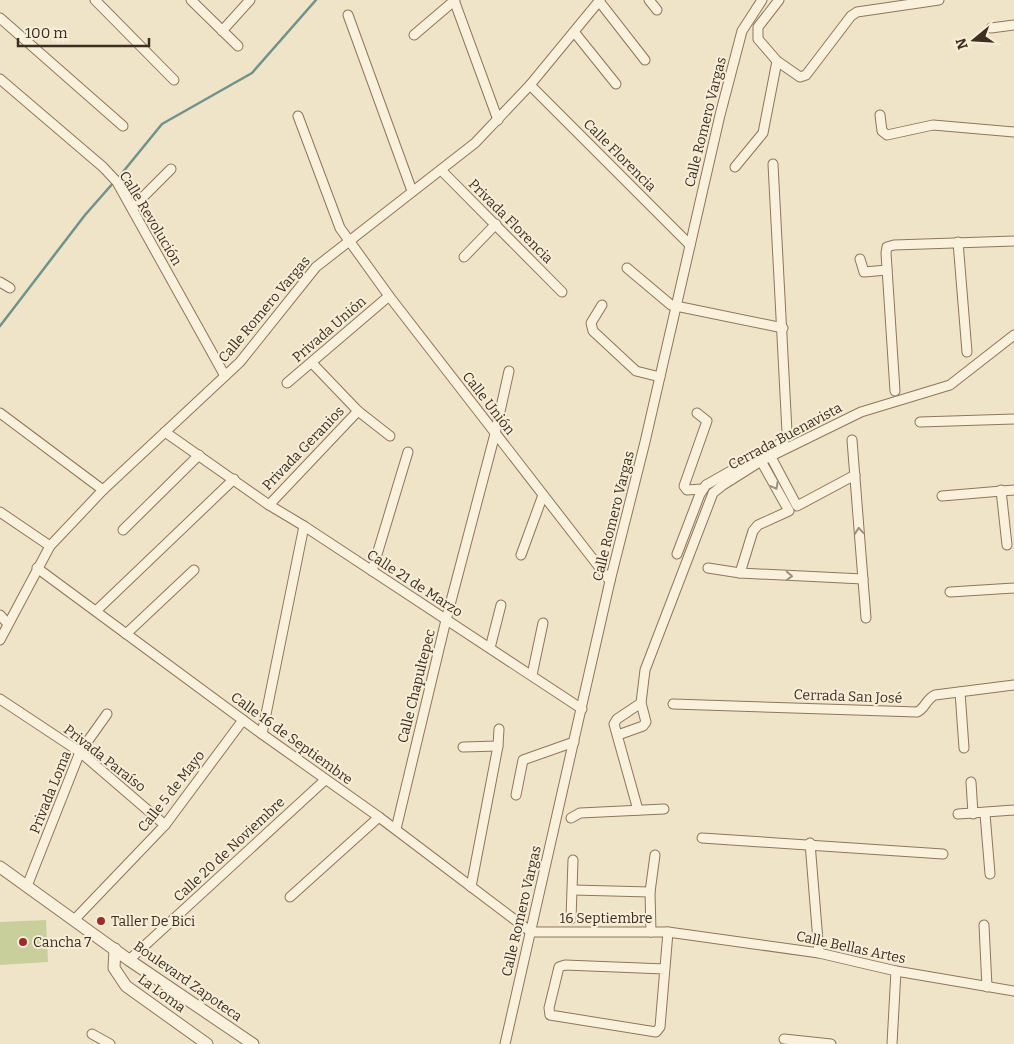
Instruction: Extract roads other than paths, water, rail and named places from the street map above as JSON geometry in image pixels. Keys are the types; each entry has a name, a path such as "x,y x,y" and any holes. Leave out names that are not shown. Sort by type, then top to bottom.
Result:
{"street":[{"path":"95,0 174,80"},
{"path":"191,0 238,46"},
{"path":"222,31 250,0"},
{"path":"414,35 455,0 498,120"},
{"path":"649,0 657,10"},
{"name":"Calle Romero Vargas","path":"505,1044 610,581 742,31 762,0"},
{"path":"779,0 758,28 758,39 777,61 797,76 804,77 851,16 857,12 896,3 939,0"},
{"path":"600,1 646,60"},
{"name":"Calle Romero Vargas","path":"0,640 50,546 103,490 240,362 316,267 412,190 475,143 530,85 600,1"},
{"path":"348,15 412,190"},
{"path":"0,18 122,126"},
{"path":"991,28 1014,25"},
{"path":"575,33 616,84"},
{"path":"735,167 763,133 777,61"},
{"name":"Calle Revolución","path":"0,79 117,182 225,376"},
{"name":"Calle Florencia","path":"530,85 690,245"},
{"path":"880,114 884,134 887,136 933,125 1014,132"},
{"name":"Calle Unión","path":"298,116 335,221 389,296 610,581"},
{"path":"773,164 783,328 786,437 791,447"},
{"path":"132,208 171,169"},
{"name":"Privada Florencia","path":"441,170 562,292"},
{"path":"464,257 496,224"},
{"path":"895,391 887,270 888,247 1014,240"},
{"path":"958,242 967,352"},
{"path":"860,259 861,269 864,272 887,270"},
{"path":"627,268 665,302 676,306 783,328"},
{"path":"0,282 10,288"},
{"name":"Privada Unión","path":"287,383 389,296"},
{"path":"602,305 591,322 593,331 636,371 660,377"},
{"name":"Cerrada Buenavista","path":"618,735 645,724 641,703 645,670 652,649 676,596 707,505 713,493 761,461 867,410 950,385 1014,334"},
{"path":"312,363 358,411 390,436"},
{"name":"Calle Chapultepec","path":"396,830 446,620 495,434 509,371"},
{"name":"Privada Geranios","path":"269,505 358,411"},
{"path":"0,413 103,490"},
{"path":"697,413 706,421 684,486 687,490 702,490 786,437"},
{"path":"920,422 1014,419"},
{"name":"Calle 21 de Marzo","path":"164,432 269,505 304,526 582,709"},
{"path":"852,440 866,618"},
{"path":"372,571 408,452"},
{"path":"123,530 199,455"},
{"path":"771,457 797,506 854,475"},
{"path":"740,573 754,531 758,525 789,511 761,461"},
{"path":"96,611 234,479"},
{"path":"677,554 702,490"},
{"path":"1001,490 1007,545"},
{"path":"942,496 1014,490"},
{"path":"521,556 543,495"},
{"path":"0,512 50,546"},
{"path":"262,734 304,526"},
{"name":"Calle 16 de Septiembre","path":"37,568 325,780 379,817 531,932"},
{"path":"708,568 740,573 863,579"},
{"path":"126,634 194,570"},
{"path":"950,592 1014,588"},
{"path":"490,648 501,605"},
{"path":"0,614 8,624"},
{"path":"532,675 543,623"},
{"name":"Cerrada San José","path":"672,704 917,712 921,710 932,696 1014,685"},
{"path":"960,692 964,748"},
{"name":"Privada Paraíso","path":"0,700 80,752 165,825"},
{"path":"638,810 615,721 641,703"},
{"name":"Privada Loma","path":"26,886 80,752 108,714"},
{"name":"Calle 5 de Mayo","path":"75,919 165,825 243,720"},
{"path":"471,887 498,746 499,729"},
{"path":"516,795 523,760 574,742"},
{"path":"463,747 498,746"},
{"name":"Calle 20 de Noviembre","path":"129,960 325,780"},
{"path":"971,782 973,814"},
{"path":"571,818 580,813 664,809"},
{"path":"958,814 984,814 1014,810"},
{"path":"984,814 990,874"},
{"path":"290,896 379,817"},
{"path":"702,838 810,843 943,854"},
{"path":"810,843 819,953"},
{"path":"650,932 650,892 655,855"},
{"path":"571,919 573,860"},
{"path":"0,867 115,949"},
{"path":"572,890 650,892"},
{"path":"984,925 987,987"},
{"name":"16 Septiembre","path":"531,932 682,933"},
{"path":"664,969 565,965 559,967 549,1008 550,1015 656,1032 660,1027 668,932"},
{"name":"Calle Bellas Artes","path":"682,933 819,953 896,971 1014,991"},
{"name":"Boulevard Zapoteca","path":"115,949 245,1042"},
{"name":"La Loma","path":"115,949 114,968 126,986 203,1043"},
{"path":"892,1044 896,971"},
{"path":"92,1034 110,1044"},
{"path":"784,1038 831,1044"}],"waterway":[{"path":"118,178 162,124 252,73 316,0"},
{"path":"0,326 85,215 114,182"}],"place":[{"name":"Taller De Bici","path":"101,921"},
{"name":"Cancha 7","path":"23,942"}]}
